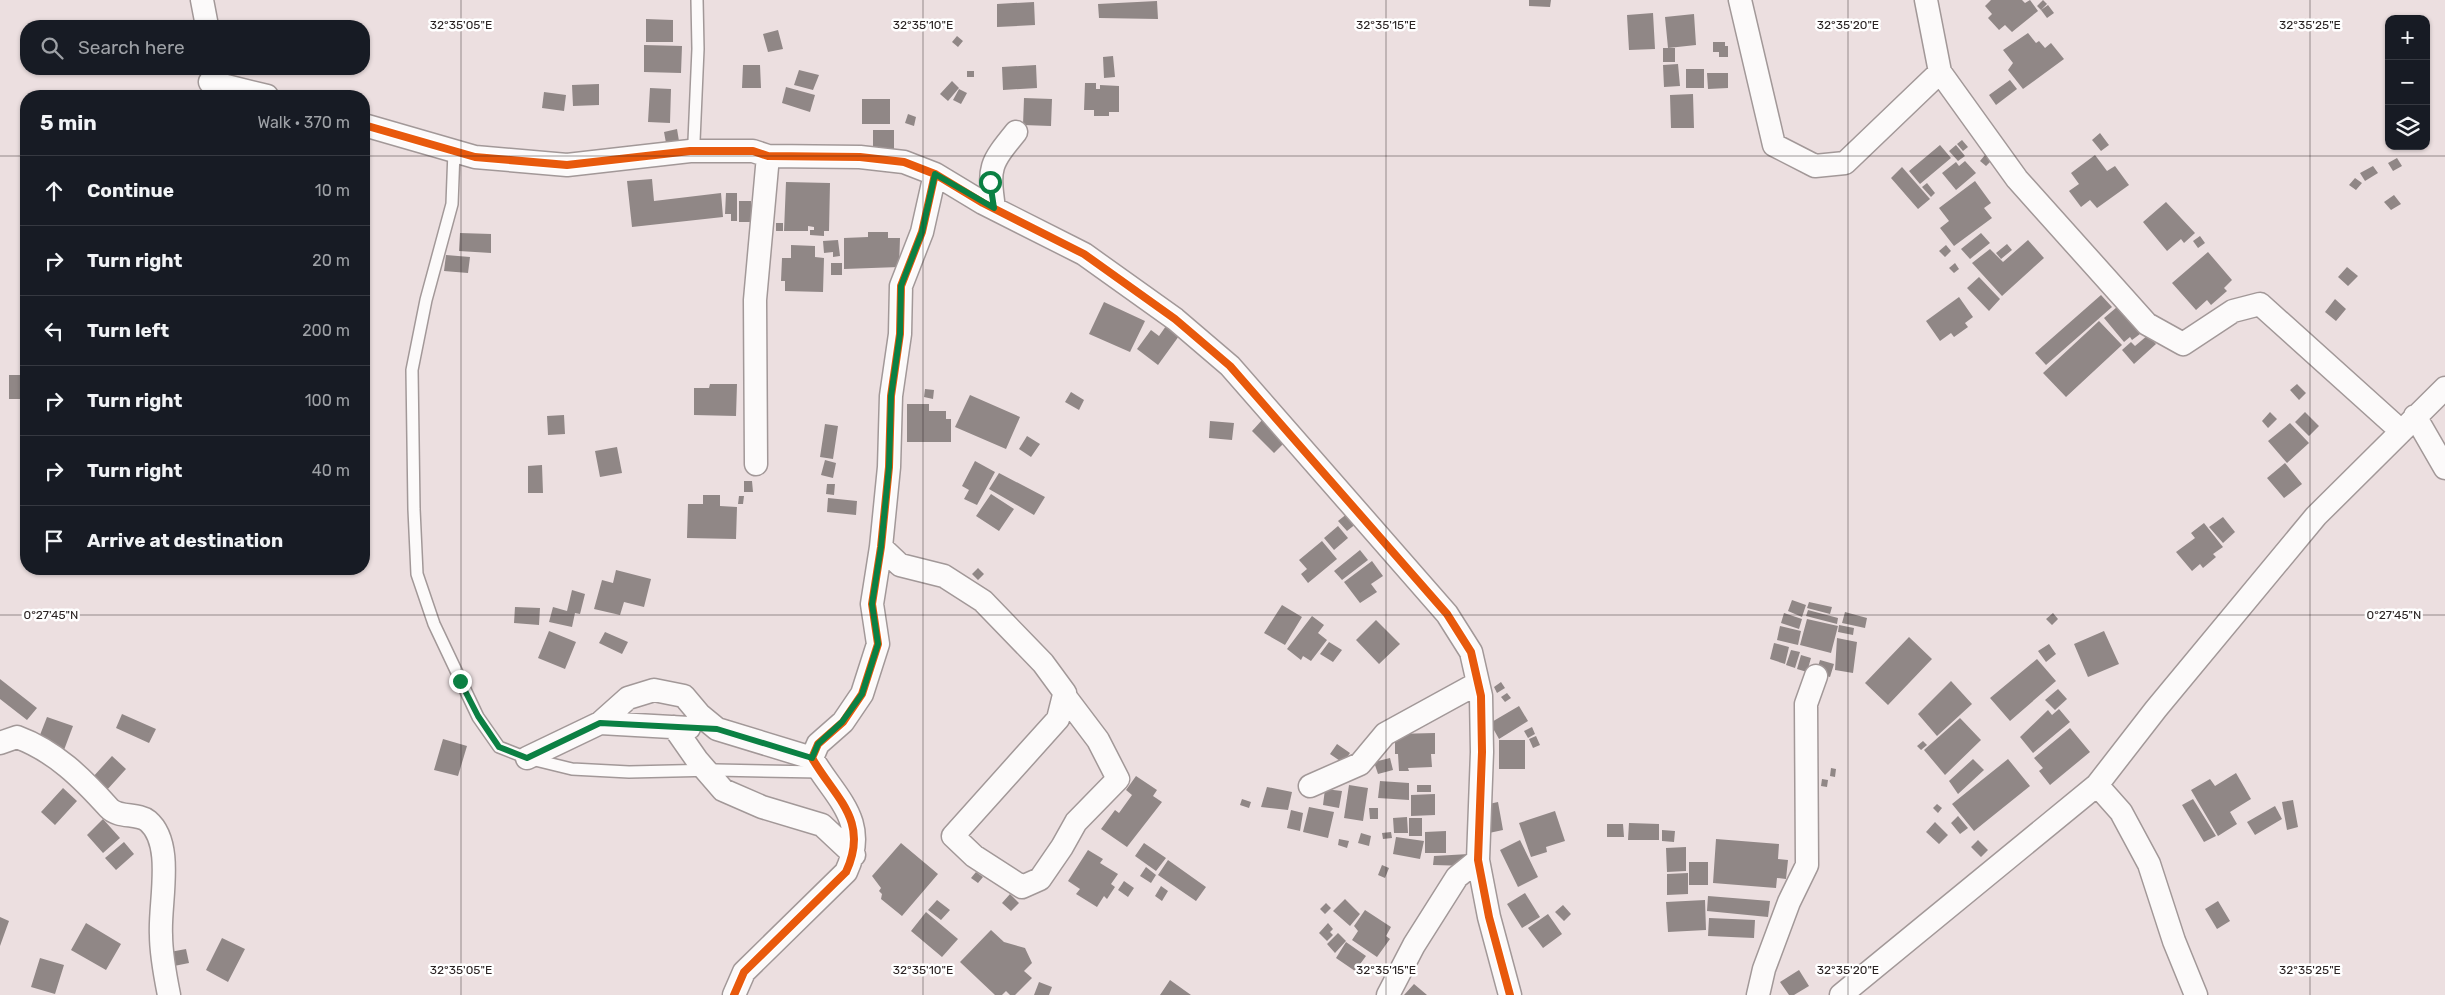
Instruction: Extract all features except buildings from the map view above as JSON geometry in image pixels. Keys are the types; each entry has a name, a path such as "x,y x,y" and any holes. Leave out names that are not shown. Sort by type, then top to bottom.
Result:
{"street":[{"path":"202,0 206,20"},
{"path":"1740,0 1774,145 1815,166 1846,163 1940,72"},
{"path":"1926,0 1940,72 2017,179 2147,324 2183,344 2234,311 2260,304 2408,423 2445,468"},
{"path":"210,82 243,90"},
{"path":"370,126 475,157 567,164 690,151 753,151 768,156 860,157 904,162 935,174 994,208 1084,254 1175,319 1230,366 1447,614 1471,652 1481,696 1482,752 1478,860 1489,916 1510,995"},
{"path":"994,208 990,182 995,159 1016,132"},
{"path":"756,464 755,300 768,156"},
{"path":"816,765 818,744 842,722 862,694 878,644 872,604 881,547 889,467 891,396 900,334 901,286 922,232 935,174"},
{"path":"1841,995 2097,785 2156,709 2316,516 2445,388"},
{"path":"881,547 900,566 944,576 983,601 1043,663 1065,693 1064,695 1098,740 1118,779 1076,822 1062,847 1040,879 1022,887 974,856 953,836 1058,718 1064,695"},
{"path":"1758,995 1764,969 1789,902 1806,865 1806,704 1816,676"},
{"path":"1310,786 1360,764 1385,734 1478,683"},
{"path":"527,758 600,723 628,698 654,690 684,696 700,715 717,729"},
{"path":"600,723 717,729 816,765 846,807 853,829 854,855 846,872 744,972 734,995"},
{"path":"674,727 723,790 762,807 822,825 854,855"},
{"path":"0,743 17,737 48,752 92,789 112,810 147,820 160,838 164,865 161,938 168,995"},
{"path":"2097,785 2121,812 2149,864 2174,941 2196,995"},
{"path":"1388,995 1414,945 1457,877 1478,860"}],"lane":[{"path":"690,151 694,141 698,48 697,0"},
{"path":"454,151 452,204 426,300 412,370 417,574 434,624 478,716 499,747 527,758 572,769 629,772 816,765"}],"cycle path":[{"path":"370,127 475,157 567,165 690,151 753,151 768,156 860,157 904,162 935,174 983,203 1084,254 1175,319 1230,366 1447,614 1471,652 1481,696 1482,752 1478,860 1489,917 1510,995"},
{"path":"734,995 744,972 846,872 852,854 854,838 847,810 812,758 818,744 843,722 862,694 878,644 872,604 881,547 889,467 891,396 900,334 901,286 922,232 935,174"}],"route":[{"path":"460,681 478,716 499,747 527,758 600,723 717,729 755,739 812,758 818,744 842,722 862,694 878,644 872,604 881,547 889,467 891,396 900,334 901,286 922,232 935,174 994,208 990,182"}]}
